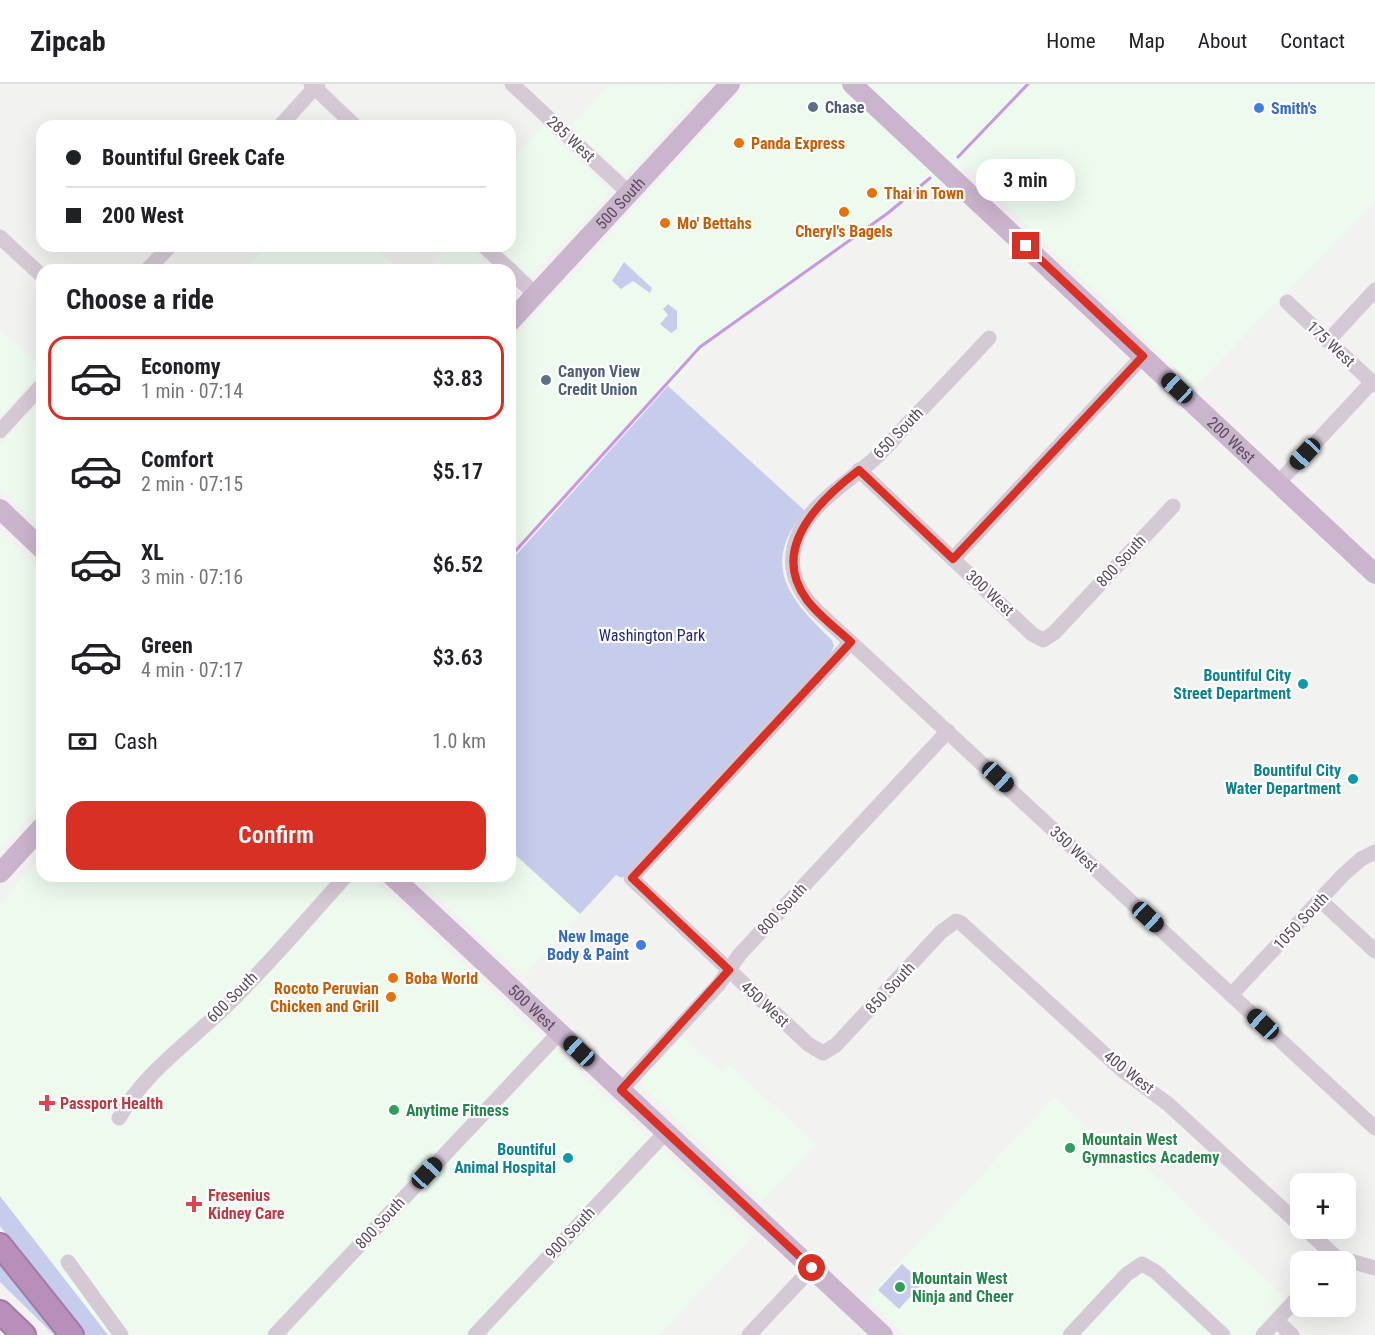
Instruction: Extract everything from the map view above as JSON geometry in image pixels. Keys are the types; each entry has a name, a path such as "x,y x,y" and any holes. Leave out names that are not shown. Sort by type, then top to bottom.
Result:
{"highway":[{"path":"0,1245 72,1335"},
{"path":"0,1312 24,1335"}],"main road":[{"name":"500 South","path":"516,315 730,84"},
{"name":"200 West","path":"852,84 1375,574"},
{"path":"0,509 36,543"},
{"path":"0,873 36,834"},
{"name":"500 West","path":"399,882 883,1335"}],"street":[{"name":"285 West","path":"512,84 629,193"},
{"path":"285,120 315,85 349,120"},
{"path":"0,237 36,270"},
{"path":"153,264 164,252"},
{"path":"490,252 504,264"},
{"path":"516,276 535,294"},
{"path":"1328,341 1375,290"},
{"name":"175 West","path":"1287,302 1374,384"},
{"name":"650 South","path":"792,558 797,538 806,523 843,482 872,461 990,338"},
{"path":"953,559 1143,356"},
{"path":"1278,482 1374,384"},
{"path":"0,431 36,392"},
{"name":"300 West","path":"859,470 1032,634 1043,640"},
{"name":"800 South","path":"1043,640 1054,633 1173,506"},
{"name":"350 West","path":"792,558 796,581 808,601 1375,1128"},
{"name":"450 West","path":"823,1053 808,1044 632,878 851,642"},
{"name":"800 South","path":"621,1090 948,731"},
{"name":"1050 South","path":"1231,995 1352,867 1375,852"},
{"name":"600 South","path":"119,1118 126,1105 183,1044 225,1008 340,882"},
{"path":"1320,900 1375,951"},
{"name":"850 South","path":"823,1053 836,1045 941,932 956,921"},
{"name":"400 West","path":"956,921 971,930 1122,1070 1168,1104 1290,1216"},
{"name":"800 South","path":"275,1335 560,1032"},
{"name":"900 South","path":"475,1335 666,1132"},
{"path":"1315,1239 1326,1251"},
{"path":"68,1262 121,1335"},
{"path":"1070,1335 1126,1274 1142,1264 1156,1272 1223,1335"},
{"path":"1356,1264 1375,1268"},
{"path":"749,1335 812,1268"},
{"path":"1263,1335 1290,1306"},
{"path":"1277,1321 1292,1335"}],"shaded area":[{"path":"610,84 710,84 630,171 622,173 570,127"},
{"path":"748,84 1375,84 1375,201 1194,387 967,166 943,182 925,187 708,342 672,389 664,382 516,547 516,335"},
{"path":"543,126 602,182 608,191 606,198 531,275 525,273 502,252 516,252 516,156"},
{"path":"261,252 380,252 392,264 250,264"},
{"path":"442,252 474,252 487,264 432,264"},
{"path":"0,330 36,362 36,378 0,417"},
{"path":"36,406 36,522 0,489 0,445"},
{"path":"0,532 36,565 36,810 0,849"},
{"path":"516,855 580,914 523,977 421,882 516,882"},
{"path":"36,862 36,882 375,882 753,1235 659,1335 107,1335 0,1209 0,905"},
{"path":"682,1036 722,1072 729,1065 816,1144 762,1201 642,1086 644,1076"},
{"path":"1054,1097 1124,1161 1131,1153 1287,1299 1253,1335 906,1335 867,1299"}],"green space":[{"path":"624,262 652,288 650,293 633,281 621,289 612,281"},
{"path":"668,304 677,311 677,329 671,333 660,324 668,315 663,309"},
{"name":"Washington Park","path":"668,386 805,511 791,530 784,548 782,565 793,596 832,640 834,646 830,654 622,878 616,875 580,914 516,855 516,555"},
{"path":"0,1196 108,1335 83,1335 0,1226"},
{"path":"0,1261 62,1335 54,1335 0,1282"},
{"name":"Mountain West Ninja and Cheer","path":"902,1264 923,1283 899,1309 878,1290"}],"waterway":[{"path":"958,157 1028,84"},
{"path":"516,550 700,347 888,213 930,178"}],"place":[{"name":"Chase","path":"813,107"},
{"name":"Smith's","path":"1259,108"},
{"name":"Panda Express","path":"739,143"},
{"name":"Thai in Town","path":"872,193"},
{"name":"Cheryl's Bagels","path":"844,212"},
{"name":"Mo' Bettahs","path":"665,223"},
{"name":"Canyon View Credit Union","path":"546,380"},
{"name":"Bountiful City Street Department","path":"1303,684"},
{"name":"Bountiful City Water Department","path":"1353,779"},
{"name":"New Image Body & Paint","path":"641,945"},
{"name":"Boba World","path":"393,978"},
{"name":"Rocoto Peruvian Chicken and Grill","path":"391,997"},
{"name":"Passport Health","path":"47,1103"},
{"name":"Anytime Fitness","path":"394,1110"},
{"name":"Mountain West Gymnastics Academy","path":"1070,1148"},
{"name":"Bountiful Animal Hospital","path":"568,1158"},
{"name":"Fresenius Kidney Care","path":"194,1204"},
{"name":"Mountain West Ninja and Cheer","path":"900,1287"}],"route":[{"path":"812,1268 621,1090 719,984 729,970 646,894 632,878 851,642 808,601 796,581 792,558 801,529 843,482 859,470 953,559 1143,356 1026,246"}]}
